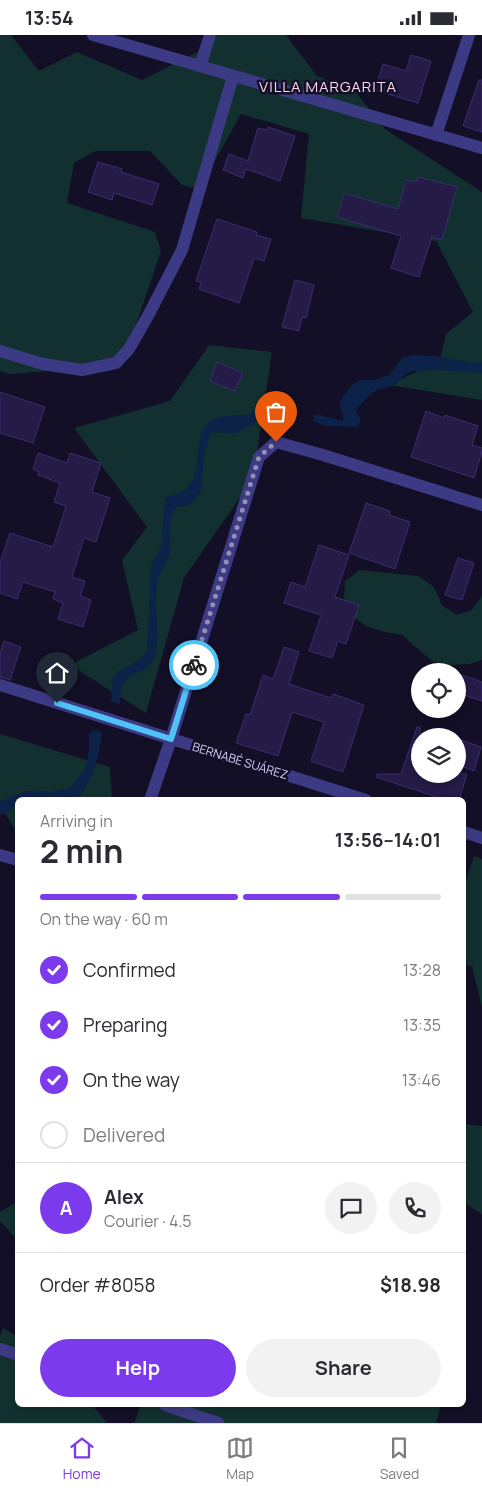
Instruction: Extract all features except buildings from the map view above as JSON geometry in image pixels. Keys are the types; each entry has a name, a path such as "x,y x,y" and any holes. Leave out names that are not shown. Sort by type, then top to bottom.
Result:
{"street":[{"path":"93,35 482,148"},
{"path":"200,66 210,35"},
{"path":"436,135 469,35"},
{"path":"0,351 43,364 82,370 116,363 129,349 150,314 182,250 233,76"},
{"path":"151,797 259,457 276,442 482,505"},
{"name":"BERNABÉ SUÁREZ","path":"0,685 356,797"},
{"path":"466,833 482,838"},
{"path":"0,855 15,859"},
{"path":"0,1349 15,1354"},
{"path":"171,1407 218,1423"}],"green space":[{"path":"0,35 11,35 39,71 77,52 142,80 200,51 211,35 286,35 317,76 354,90 385,129 482,192 482,400 389,385 440,360 446,334 473,312 436,241 301,218 309,134 241,114 199,189 182,185 150,151 95,151 74,163 67,203 155,232 161,251 122,366 9,374 0,371"},
{"path":"209,345 272,352 253,479 184,578 146,713 70,665 138,630 122,560 147,527 74,428 170,401"},
{"path":"360,570 418,576 434,587 442,605 457,615 472,610 482,596 482,660 466,664 432,661 402,635 368,627 350,615 344,599 345,581"},
{"path":"0,734 110,767 112,797 15,797 15,830 2,808 0,814"},
{"path":"474,856 482,859 482,1007 472,967 466,965 466,881"},
{"path":"466,1124 482,1126 482,1214 466,1204"},
{"path":"15,1203 15,1238 0,1221 0,1212"},
{"path":"3,1328 15,1335 15,1407 94,1407 107,1423 0,1423 0,1337"},
{"path":"140,1407 440,1407 436,1423 134,1423"}],"water":[{"path":"413,355 436,356 473,363 482,361 482,373 413,371 406,374 396,384 377,390 359,406 356,411 360,418 360,423 357,427 326,426 313,421 315,414 343,421 343,413 339,405 343,396 353,384 360,380 374,380 389,375 403,357"},
{"path":"272,403 271,412 243,430 235,433 216,432 210,434 204,455 201,491 190,505 177,507 172,517 169,556 160,574 157,586 157,641 154,657 148,667 129,677 123,683 120,704 111,701 113,676 140,659 147,651 151,567 161,547 165,498 184,491 192,482 202,433 206,425 220,417 249,414 262,404"},
{"path":"93,730 102,732 94,769 80,794 76,797 15,797 15,806 6,814 0,814 0,801 26,791 51,792 71,787 86,767 89,734"}],"way so far":[{"path":"194,665 259,457 276,442"}],"district":[{"name":"VILLA MARGARITA","path":"328,87"}],"route":[{"path":"57,703 171,739 194,665"}]}
